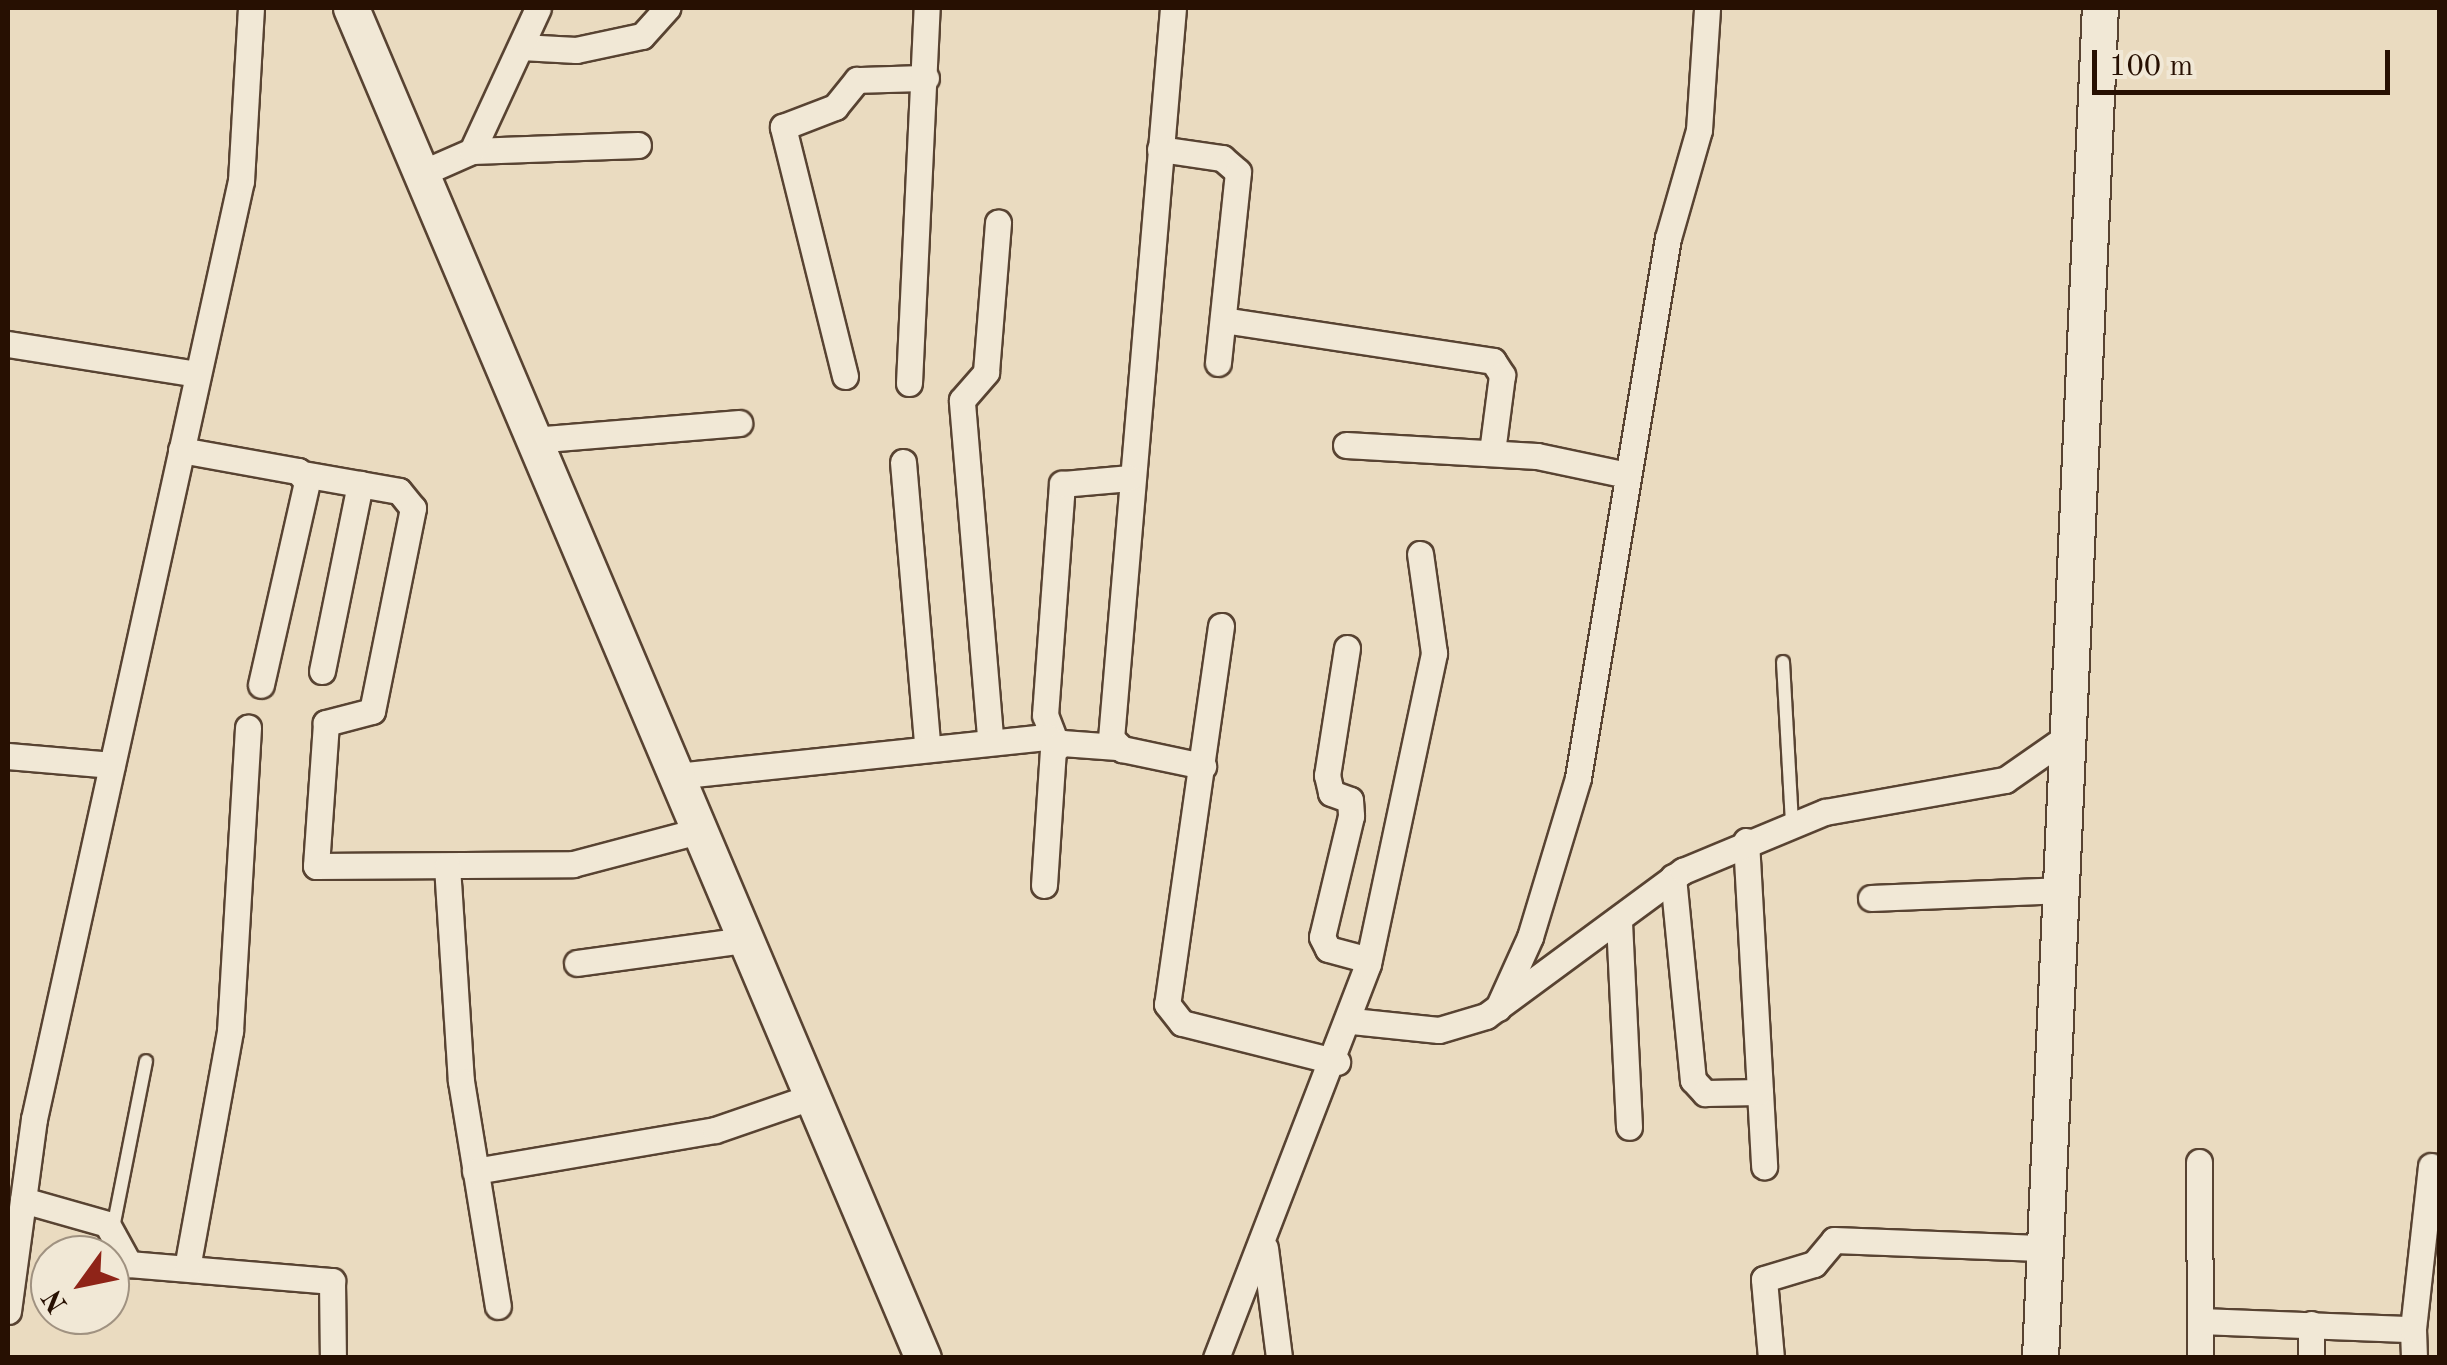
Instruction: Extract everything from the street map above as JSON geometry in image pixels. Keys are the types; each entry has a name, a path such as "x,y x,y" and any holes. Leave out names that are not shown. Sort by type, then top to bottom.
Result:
{"main road":[{"path":"350,8 923,1358"},
{"path":"2040,1358 2064,890 2100,8"}],"street":[{"path":"8,1311 23,1200 112,764 241,181 251,8"},
{"path":"472,150 538,8"},
{"path":"521,47 576,50 642,36 667,8"},
{"path":"909,383 927,8"},
{"path":"1117,747 1129,478 1173,8"},
{"path":"1498,1008 1530,937 1578,778 1668,238 1699,130 1707,8"},
{"path":"844,376 784,128 835,107 857,80 926,78"},
{"path":"422,173 472,150 638,145"},
{"path":"1160,149 1236,166 1218,363"},
{"path":"990,736 962,412 986,372 998,222"},
{"path":"1223,320 1494,362 1502,374 1492,452"},
{"path":"8,344 198,374"},
{"path":"532,440 739,423"},
{"path":"1346,446 1492,452 1627,475"},
{"path":"182,450 408,494 414,508 372,710 326,723 314,858 331,870 573,864 698,831"},
{"path":"903,462 926,744"},
{"path":"261,684 304,474"},
{"path":"1044,885 1062,484 1129,478"},
{"path":"322,671 360,484"},
{"path":"1216,1358 1352,1021 1369,960 1434,653 1420,554"},
{"path":"1221,626 1203,766 1167,982 1172,1015 1336,1062"},
{"path":"1346,648 1327,776 1331,792 1350,800 1351,816 1322,937 1334,952 1369,960"},
{"path":"187,1268 230,1031 248,728"},
{"path":"675,776 787,769 990,736 1117,747 1203,766"},
{"path":"1352,1021 1439,1030 1498,1008 1619,922 1673,878 1746,841 1792,822 1978,789 2068,736"},
{"path":"8,756 112,764"},
{"path":"1746,841 1764,1167"},
{"path":"447,866 451,986 475,1171 498,1306"},
{"path":"1673,878 1693,1080 1705,1092 1760,1092"},
{"path":"1871,898 2064,890"},
{"path":"1619,922 1629,1127"},
{"path":"577,963 745,940"},
{"path":"475,1171 715,1130 811,1097"},
{"path":"2200,1162 2200,1358"},
{"path":"2414,1358 2431,1166"},
{"path":"23,1200 112,1231 121,1261 332,1281 333,1358"},
{"path":"1771,1358 1764,1278 1814,1264 1834,1240 2046,1248"},
{"path":"1264,1243 1279,1358"},
{"path":"2200,1321 2414,1328"},
{"path":"2311,1324 2311,1358"}],"lane":[{"path":"1783,662 1792,822"},
{"path":"112,1231 146,1061"}]}
